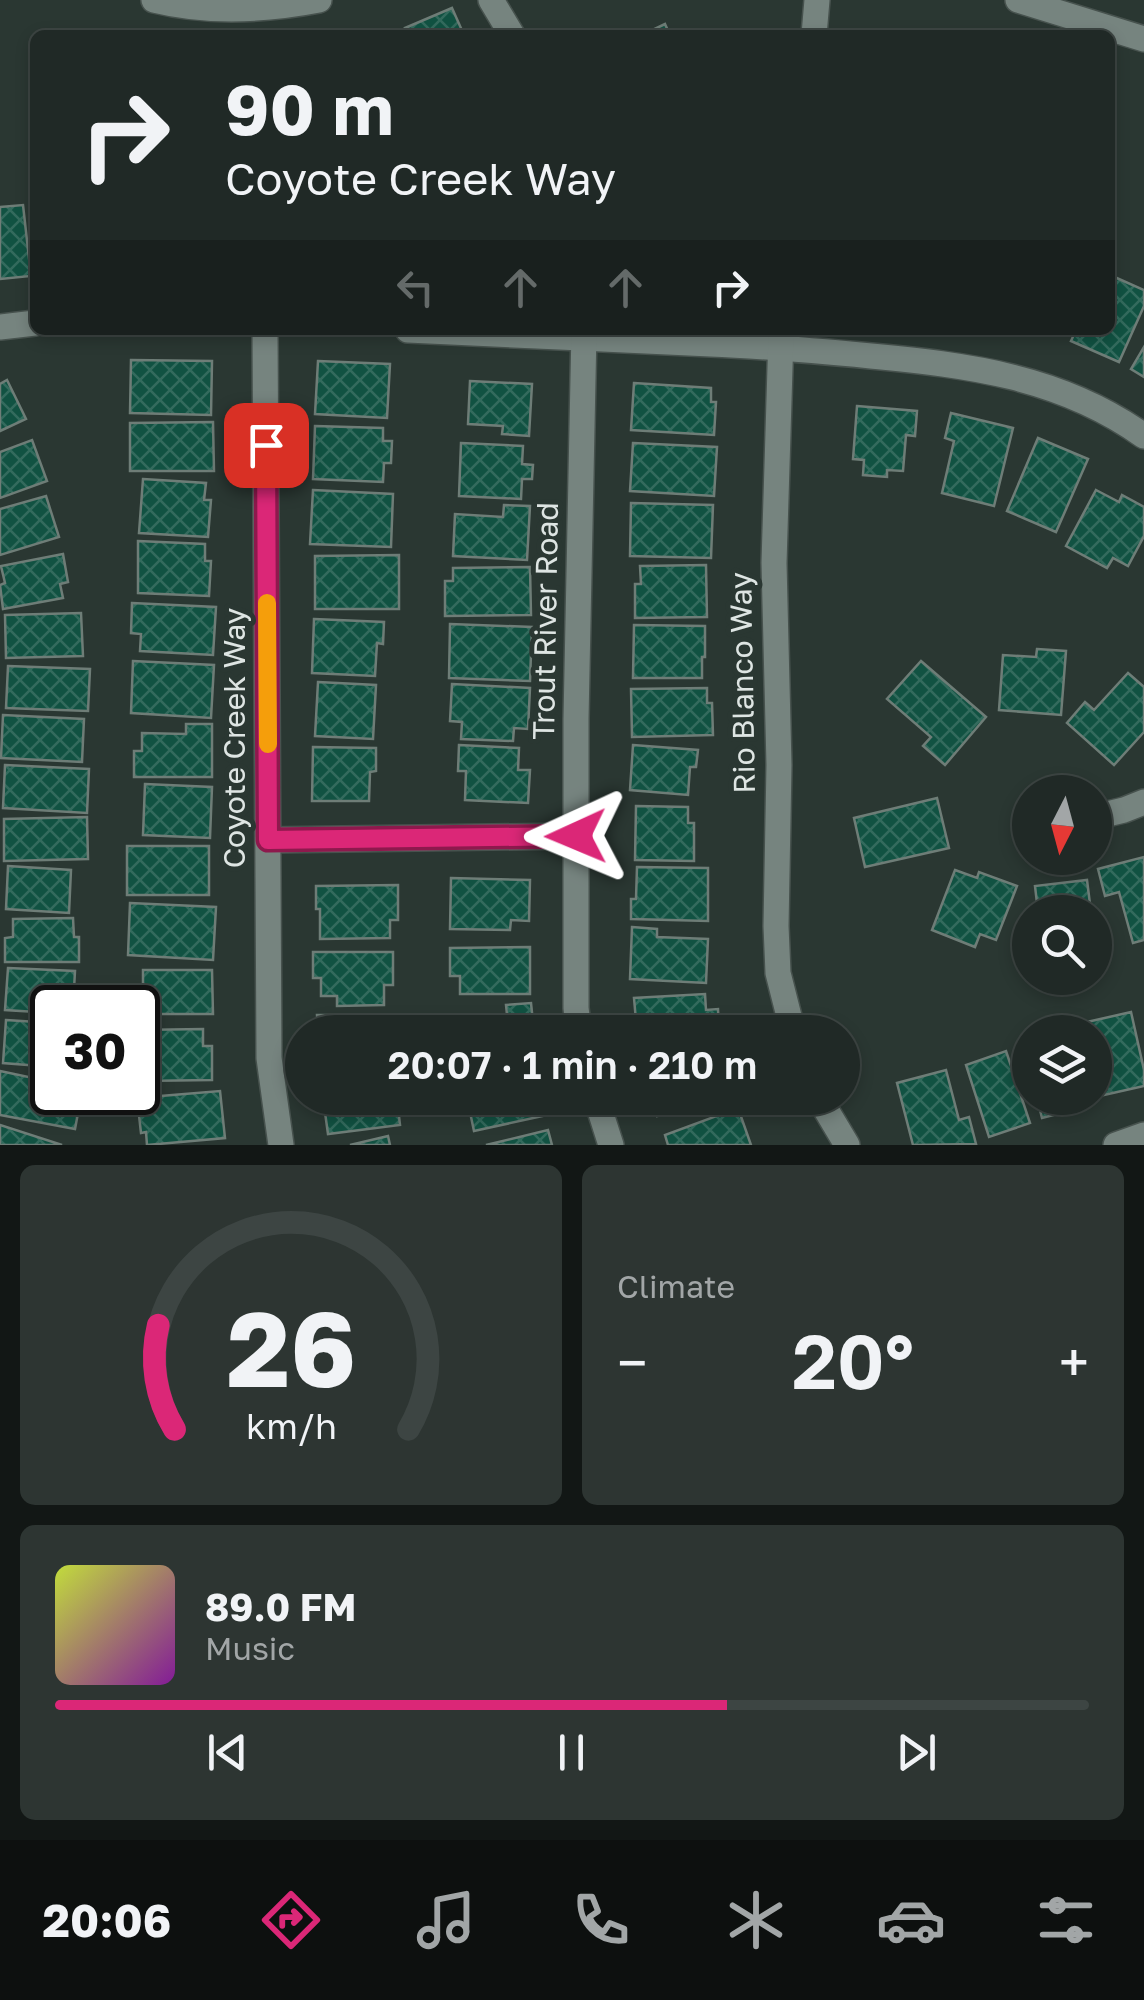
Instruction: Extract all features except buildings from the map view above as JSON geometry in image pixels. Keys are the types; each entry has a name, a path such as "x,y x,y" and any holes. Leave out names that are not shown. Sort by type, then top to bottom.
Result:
{"street":[{"path":"154,0 226,8 286,6 319,0"},
{"path":"491,0 509,30"},
{"path":"814,30 817,0"},
{"path":"1018,0 1144,38"},
{"path":"0,327 30,324"},
{"name":"Coyote Creek Way","path":"265,335 269,1058 281,1145"},
{"name":"Trout River Road","path":"577,1015 584,335"},
{"path":"633,335 780,338 990,370 1045,385 1095,406 1144,436"},
{"name":"Rio Blanco Way","path":"780,338 774,562 779,764 776,926 778,973 789,1015"},
{"path":"1112,813 1144,802"},
{"path":"268,840 576,836"},
{"path":"601,1115 610,1145"},
{"path":"829,1115 847,1145"}],"slow traffic":[{"path":"267,603 268,744"}],"route":[{"path":"266,445 268,840 576,836"}]}
